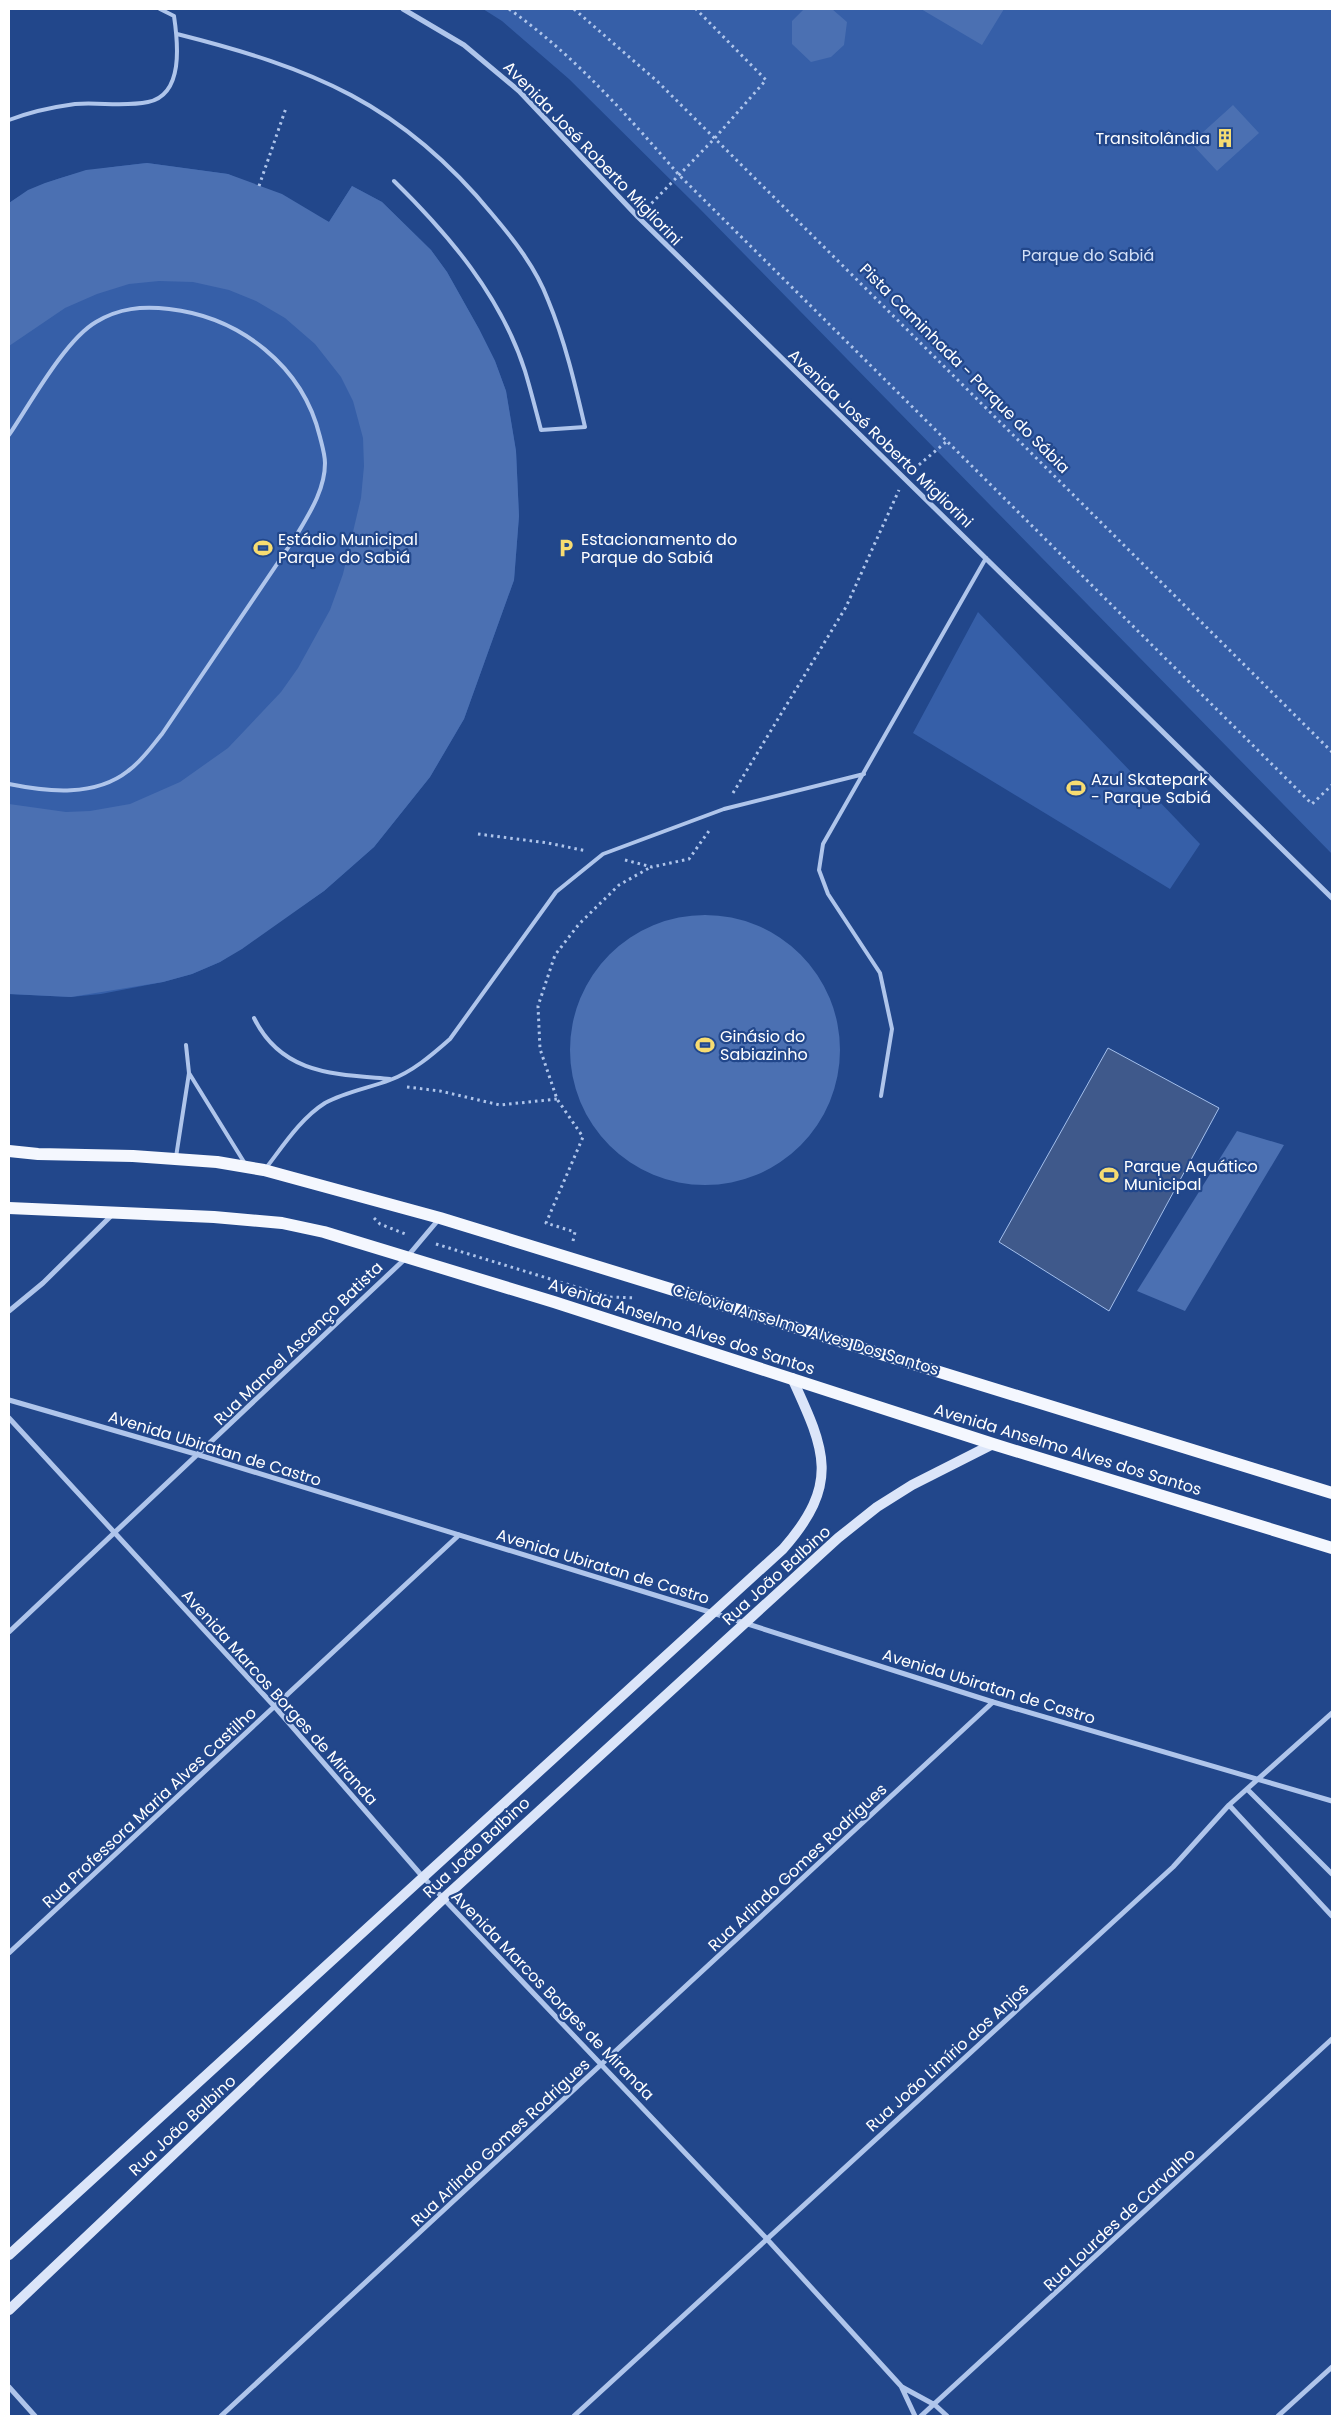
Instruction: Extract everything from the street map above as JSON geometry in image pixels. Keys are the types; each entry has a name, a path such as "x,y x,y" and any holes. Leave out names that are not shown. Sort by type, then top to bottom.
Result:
{"main road":[{"name":"Avenida Anselmo Alves dos Santos","path":"9,1151 176,1160 246,1166 264,1170 440,1218 1332,1492"},
{"name":"Avenida Anselmo Alves dos Santos","path":"9,1208 214,1217 282,1223 324,1232 792,1378 993,1444 1332,1548"},
{"name":"Rua João Balbino","path":"9,2255 422,1876 713,1613 796,1534 808,1518 820,1489 822,1469 818,1438 792,1378"},
{"name":"Rua João Balbino","path":"9,2310 444,1898 838,1538 877,1507 912,1484 993,1444"}],"street":[{"name":"Avenida José Roberto Migliorini","path":"402,9 464,45 519,91 638,217 1332,898"},
{"path":"9,1311 49,1277 114,1213"},
{"name":"Rua Manoel Ascenço Batista","path":"9,1632 407,1257 440,1218"},
{"name":"Avenida Ubiratan de Castro","path":"9,1400 199,1455 713,1613 993,1702 1332,1801"},
{"name":"Avenida Marcos Borges de Miranda","path":"9,1418 275,1708 422,1876 766,2238 901,2386 934,2405 947,2416"},
{"name":"Rua Professora Maria Alves Castilho","path":"9,1953 275,1708 459,1535"},
{"name":"Rua Arlindo Gomes Rodrigues","path":"221,2416 993,1702"},
{"name":"Rua João Limírio dos Anjos","path":"574,2416 1173,1867 1229,1805 1332,1713"},
{"path":"1248,1789 1332,1874"},
{"path":"1229,1805 1332,1916"},
{"name":"Rua Lourdes de Carvalho","path":"922,2416 1332,2039"},
{"path":"1278,2416 1332,2367"},
{"name":"Avenida Marcos Borges de Miranda","path":"901,2386 914,2416"},
{"path":"9,2387 35,2416"}],"lane":[{"path":"9,120 26,113 75,104 138,104 158,99 165,92 174,76 177,34 174,16 160,9"},
{"path":"177,34 286,64 335,85 382,112 419,138 471,187 518,245 548,298 568,356 585,427 541,430 525,370 511,335 494,302 464,256 435,221 394,181"},
{"path":"9,435 68,348 84,330 118,311 150,307 182,310 215,320 254,340 276,358 296,381 311,408 317,424 325,463 322,482 314,505 296,536 168,726 143,757 118,778 89,788 48,789 9,784"},
{"path":"881,1096 892,1029 880,973 828,894 820,870 823,844 986,558"},
{"path":"264,1170 306,1119 324,1104 343,1095 393,1079 428,1058 450,1039 556,892 603,854 724,809 864,774"},
{"path":"254,1018 264,1037 284,1056 306,1067 331,1073 393,1079"},
{"path":"176,1160 189,1073 186,1045"},
{"path":"189,1073 246,1166"}],"path":[{"path":"509,9 570,59 631,120 679,175 1312,804 1332,785"},
{"name":"Pista Caminhada - Parque do Sábia","path":"574,9 658,82 1332,752"},
{"path":"638,217 714,139 766,80 696,9"},
{"path":"259,186 286,108"},
{"path":"568,1257 576,1232 546,1223 583,1137 557,1099 540,1049 538,1006 555,955 579,924 619,885 652,867 689,859 724,809 846,607 904,478 946,442"},
{"path":"478,834 548,843 603,854 652,867"},
{"path":"379,1084 440,1091 500,1105 557,1099"},
{"path":"373,1217 380,1224 422,1239 609,1297 645,1298"}],"green space":[{"name":"Parque do Sabiá","path":"483,9 1332,9 1332,854 698,207 569,79 502,21"},
{"name":"Estádio Municipal Parque do Sabiá","path":"147,163 228,174 329,222 352,186 382,202 431,250 447,272 479,329 495,361 506,391 516,451 519,516 514,580 464,719 430,777 374,847 324,891 220,962 192,974 163,982 101,994 71,997 9,994 9,203 42,185 75,174"},
{"name":"Azul Skatepark - Parque Sabiá","path":"978,612 1200,844 1170,889 913,733"}],"shaded area":[{"name":"Parque Aquático Municipal","path":"1108,1048 1219,1108 1109,1311 999,1242"}],"building":[{"path":"804,9 832,9 847,22 844,45 831,57 811,62 792,44 792,21"},
{"path":"921,9 1004,9 982,45"},
{"name":"Transitolândia","path":"1233,105 1259,133 1217,171 1191,143"},
{"path":"147,163 228,174 282,194 329,222 352,186 382,202 431,250 447,272 479,329 495,361 506,391 516,451 519,516 514,580 464,719 430,777 374,847 324,891 242,949 220,962 192,974 163,982 71,997 9,994 9,804 66,812 90,811 130,804 180,782 228,748 281,692 298,668 330,610 343,574 361,498 364,466 363,438 353,401 341,377 315,344 285,318 256,301 229,290 193,282 159,281 129,284 97,294 65,308 9,346 9,203 28,190 86,170"},
{"name":"Ginásio do Sabiazinho","path":"692,915 718,915 744,920 757,925 780,937 801,954 818,975 830,998 838,1024 840,1050 838,1076 830,1102 818,1125 801,1146 780,1163 744,1180 718,1185 692,1185 666,1180 641,1169 619,1155 600,1136 586,1114 575,1089 570,1063 570,1037 575,1011 586,986 600,964 619,945 641,931 666,920"},
{"path":"1237,1131 1284,1145 1185,1311 1137,1291"}],"place":[{"name":"Transitolândia","path":"1225,138"},
{"name":"Estádio Municipal Parque do Sabiá","path":"263,548"},
{"name":"Estacionamento do Parque do Sabiá","path":"566,548"},
{"name":"Azul Skatepark - Parque Sabiá","path":"1076,788"},
{"name":"Ginásio do Sabiazinho","path":"705,1045"},
{"name":"Parque Aquático Municipal","path":"1109,1175"}]}
